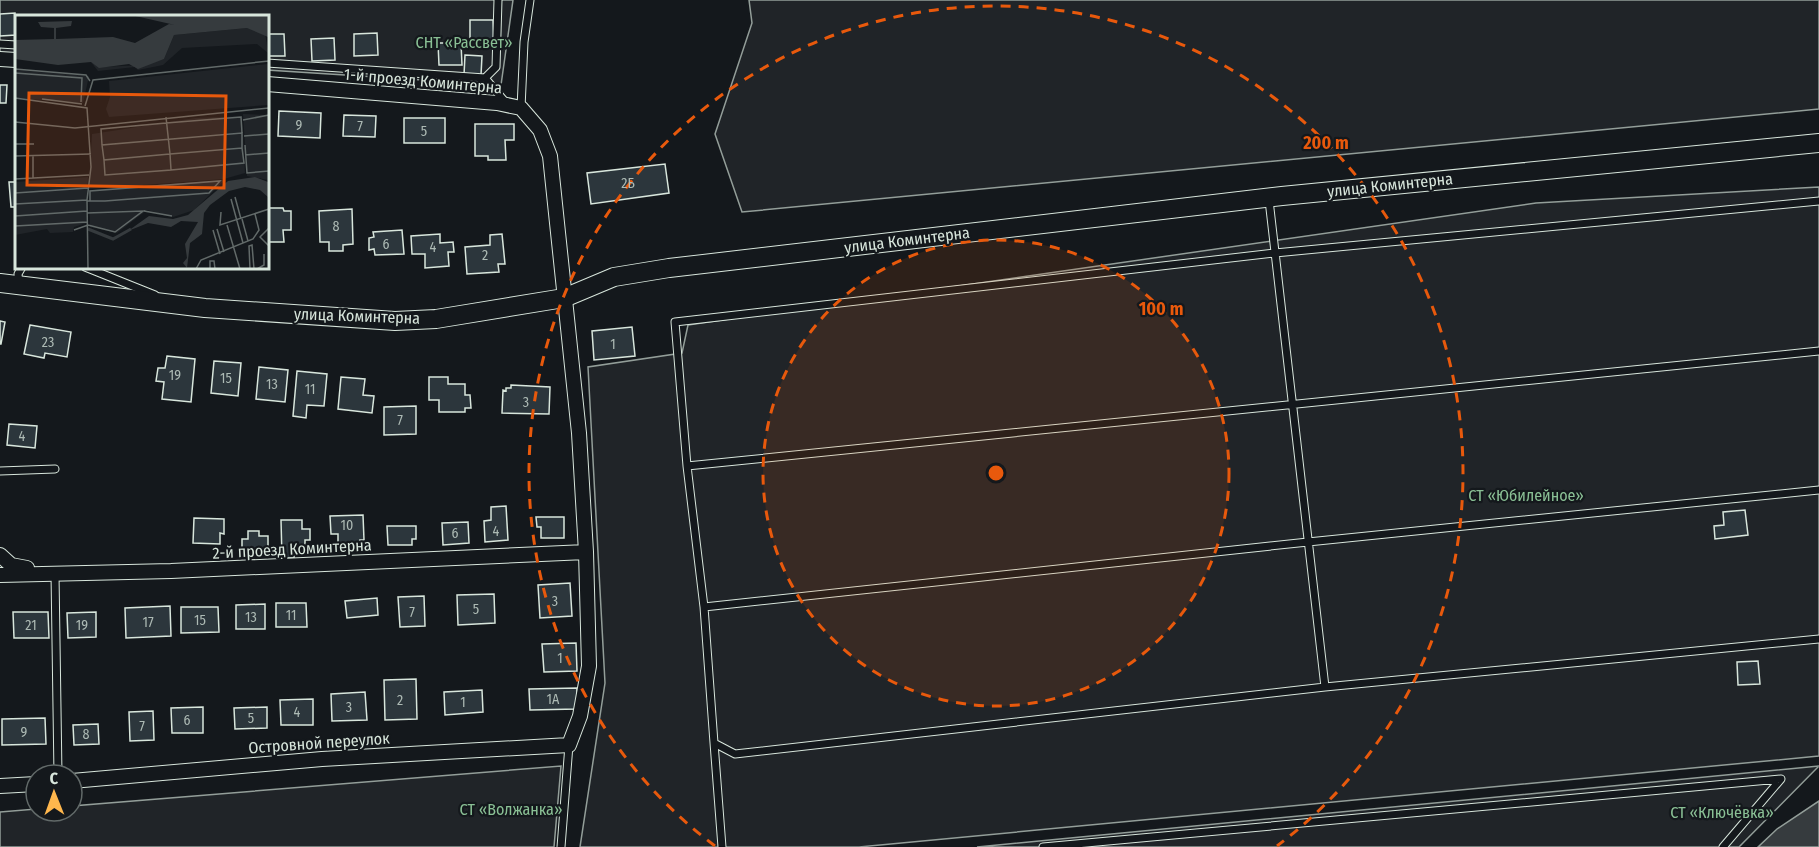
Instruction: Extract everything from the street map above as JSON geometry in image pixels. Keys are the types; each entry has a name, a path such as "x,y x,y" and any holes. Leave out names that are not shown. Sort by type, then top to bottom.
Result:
{"street":[{"path":"0,58 15,60"},
{"name":"1-й проезд Коминтерна","path":"268,84 498,103 514,107 540,130 550,156 579,433 586,552 589,666 580,717 569,745"},
{"name":"улица Коминтерна","path":"0,283 205,308 395,321 436,319 564,298 614,277 669,268 1268,197 1819,142"},
{"name":"2-й проезд Коминтерна","path":"0,575 171,571 586,552"},
{"path":"0,555 11,565 55,573"},
{"name":"Островной переулок","path":"84,780 311,760 569,745"},
{"path":"0,786 24,785"}],"lane":[{"path":"485,78 496,67 498,0"},
{"path":"514,107 530,0"},
{"path":"0,44 15,45"},
{"path":"268,63 485,78 514,107"},
{"path":"1268,197 1325,687"},
{"path":"722,847 704,607 687,466 675,322 1275,253 1819,201"},
{"path":"19,285 18,274 21,268"},
{"path":"87,268 176,304"},
{"path":"687,466 1819,351"},
{"path":"0,471 55,469"},
{"path":"704,607 1819,490"},
{"path":"55,573 58,763"},
{"path":"714,743 735,754 1325,687 1819,639"},
{"path":"561,847 569,745"},
{"path":"1043,847 1781,779 1723,847"}],"green space":[{"name":"СНТ «Рассвет»","path":"0,0 513,0 501,85 268,70 268,15 15,15 15,54 0,53"},
{"path":"749,0 1819,0 1819,109 742,212 715,134 752,23"},
{"name":"СТ «Юбилейное»","path":"1819,187 1819,756 859,847 580,847 605,683 588,367 682,353 688,325 1536,203"},
{"name":"СТ «Волжанка»","path":"561,766 554,847 0,847 0,812 24,810 24,823 84,823 84,805"},
{"name":"СТ «Ключёвка»","path":"1819,766 1739,847 977,847"}],"shaded area":[{"path":"1819,801 1819,847 1758,847 1777,829"}],"building":[{"path":"15,13 15,35 0,36 0,14"},
{"path":"470,20 493,20 494,41 470,42"},
{"path":"377,33 378,55 354,56 354,34"},
{"path":"268,34 284,34 285,56 268,56"},
{"path":"334,38 335,60 312,61 311,39"},
{"path":"438,43 461,43 462,65 439,65"},
{"path":"465,55 482,56 481,75 464,75"},
{"path":"0,85 7,85 6,103 0,103"},
{"path":"279,111 321,113 320,138 278,136"},
{"path":"344,115 376,116 375,137 343,136"},
{"path":"404,118 445,118 445,143 404,143"},
{"path":"475,124 514,124 514,140 505,140 506,160 488,160 488,156 475,156"},
{"path":"665,164 669,193 591,204 587,173"},
{"path":"9,182 15,182 15,207 11,207"},
{"path":"268,208 283,208 284,211 291,211 291,230 283,230 284,242 268,242"},
{"path":"352,209 353,244 343,245 343,251 329,251 329,242 320,242 319,211"},
{"path":"402,230 404,254 375,255 374,249 369,250 369,238 374,237 373,232"},
{"path":"440,234 440,243 453,242 454,252 448,252 449,266 425,268 425,254 412,254 411,236"},
{"path":"502,234 505,264 498,264 499,272 467,274 465,247 490,245 490,235"},
{"path":"0,321 5,322 1,344 0,344"},
{"path":"30,325 71,332 67,357 45,353 44,358 24,354"},
{"path":"632,327 635,356 594,360 592,331"},
{"path":"167,356 195,359 191,402 162,399 164,382 156,381 158,368 165,368"},
{"path":"214,361 241,363 238,396 211,393"},
{"path":"259,367 288,370 285,402 256,399"},
{"path":"297,371 327,374 324,406 307,405 306,418 293,416"},
{"path":"341,377 365,379 363,395 374,396 372,413 338,409"},
{"path":"429,377 448,377 448,384 465,384 465,395 470,395 471,408 465,408 465,412 439,412 439,400 429,400"},
{"path":"511,385 550,387 549,414 502,413 503,390 511,388"},
{"path":"416,406 416,434 384,435 384,407"},
{"path":"9,424 37,426 35,448 7,445"},
{"path":"506,506 508,540 485,542 484,521 491,520 491,507"},
{"path":"1745,510 1748,535 1715,539 1714,526 1724,525 1723,512"},
{"path":"363,515 364,540 360,540 361,547 338,548 338,534 331,534 330,516"},
{"path":"536,517 564,517 564,538 541,538 541,527 537,527"},
{"path":"194,518 224,519 224,534 220,533 220,544 193,543"},
{"path":"281,520 302,520 302,529 310,529 310,540 305,540 305,551 294,552 294,558 282,558"},
{"path":"468,522 469,543 443,545 442,523"},
{"path":"387,526 416,526 416,539 412,539 412,545 388,545"},
{"path":"248,531 259,531 259,536 268,536 268,553 242,554 242,539 248,539"},
{"path":"570,583 572,616 540,618 538,585"},
{"path":"494,594 495,623 458,625 457,595"},
{"path":"424,596 425,626 400,627 398,597"},
{"path":"377,598 378,615 347,618 345,601"},
{"path":"276,603 306,603 307,627 276,627"},
{"path":"265,604 265,629 236,629 236,605"},
{"path":"170,606 171,636 126,638 125,608"},
{"path":"181,607 218,607 219,632 181,633"},
{"path":"13,612 48,612 49,638 14,638"},
{"path":"96,612 96,637 68,638 67,613"},
{"path":"576,643 577,671 544,672 542,644"},
{"path":"1758,661 1760,684 1738,685 1737,662"},
{"path":"416,679 417,719 385,720 384,680"},
{"path":"577,688 577,709 530,710 529,689"},
{"path":"482,690 483,712 445,715 444,692"},
{"path":"365,692 367,720 332,721 331,694"},
{"path":"313,699 313,725 281,725 280,700"},
{"path":"203,707 203,733 172,733 171,708"},
{"path":"267,707 267,728 235,729 234,708"},
{"path":"153,711 154,740 130,741 129,712"},
{"path":"45,718 46,744 2,745 2,719"},
{"path":"98,724 99,744 74,745 73,725"}]}
